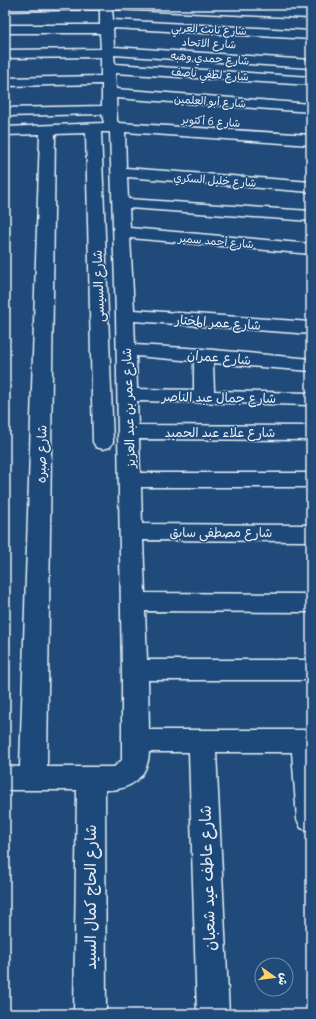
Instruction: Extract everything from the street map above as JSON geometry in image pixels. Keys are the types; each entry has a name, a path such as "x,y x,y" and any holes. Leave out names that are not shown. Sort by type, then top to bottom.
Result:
{"street":[{"path":"5,6 110,65 137,127 311,140"},
{"path":"5,82 110,65 311,14"},
{"path":"181,20 311,27"},
{"path":"5,29 110,65"},
{"name":"شارع ثابت العربي","path":"110,65 311,35"},
{"path":"5,54 110,65 311,90"},
{"name":"شارع حمدي وهبه","path":"110,65 311,64"},
{"path":"5,112 110,65"},
{"path":"5,131 93,129 110,65"},
{"name":"شارع لطفي ناصف","path":"110,65 311,81"},
{"name":"شارع أبو العلمين","path":"110,65 311,108"},
{"name":"شارع 6 أكتوبر","path":"110,65 311,128"},
{"name":"شارع عمر بن عبد العزيز","path":"91,780 115,779 125,776 135,760 136,741 122,232 119,172 110,65"},
{"name":"شارع السيسى","path":"93,129 103,442"},
{"name":"شارع صبره","path":"33,778 48,130"},
{"name":"شارع خليل السكري","path":"119,172 311,187"},
{"path":"120,203 311,216"},
{"name":"شارع أحمد سمير","path":"122,232 311,249"},
{"name":"شارع عمر المختار","path":"125,315 311,328"},
{"name":"شارع عمران","path":"126,350 203,355 311,365"},
{"path":"203,355 204,396"},
{"name":"شارع جمال عبد الناصر","path":"127,395 311,399"},
{"name":"شارع علاء عبد الحميد","path":"128,432 311,433"},
{"path":"130,480 311,480"},
{"name":"شارع مصطفى سابق","path":"131,532 311,533"},
{"path":"133,602 311,603"},
{"path":"135,670 311,670"},
{"path":"136,741 307,741 311,819"},
{"name":"شارع عاطف عيد شعبان","path":"202,741 213,1014"},
{"path":"5,778 91,780"},
{"name":"شارع الحاج كمال السيد","path":"90,1014 91,780"}]}
